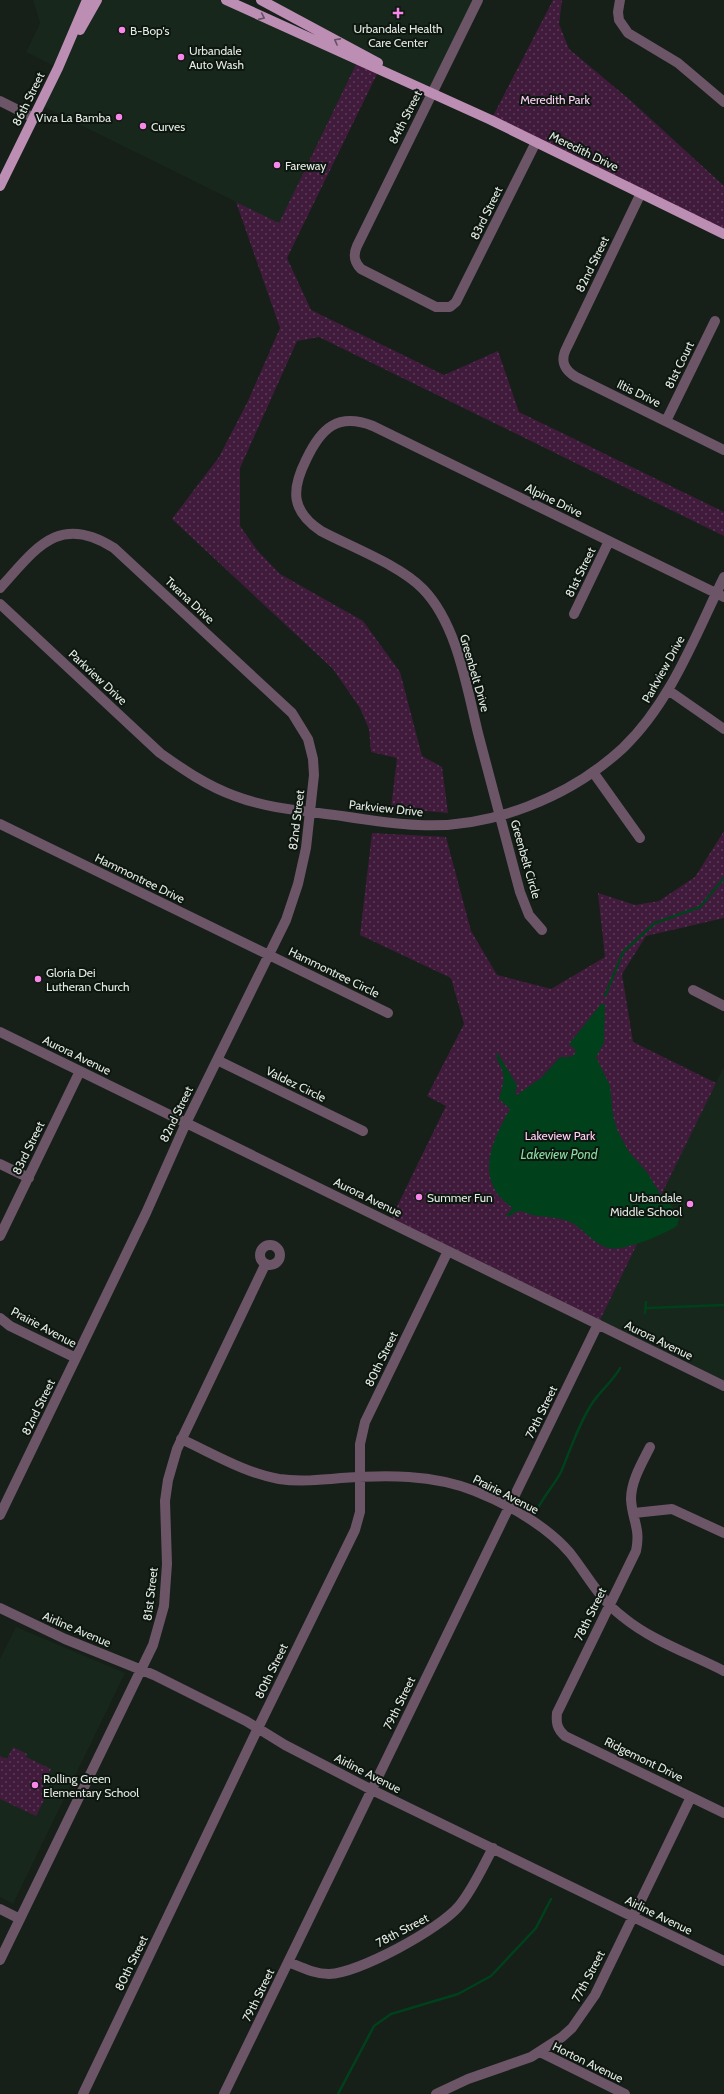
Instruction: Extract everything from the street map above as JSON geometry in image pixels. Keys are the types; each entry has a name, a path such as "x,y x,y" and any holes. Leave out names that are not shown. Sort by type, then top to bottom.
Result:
{"main road":[{"name":"86th Street","path":"0,186 58,68 86,0"},
{"name":"86th Street","path":"58,68 97,0"},
{"name":"Meredith Drive","path":"226,0 432,92 724,234"},
{"name":"Meredith Drive","path":"261,0 432,92"}],"street":[{"name":"84th Street","path":"461,296 450,307 436,307 361,269 354,258 357,246 478,0"},
{"path":"620,0 618,12 619,20 628,33 678,63 724,102"},
{"path":"0,101 34,118"},
{"name":"83rd Street","path":"461,296 536,142"},
{"name":"82nd Street","path":"566,347 641,194"},
{"name":"81st Court","path":"666,421 715,321"},
{"name":"Iltis Drive","path":"566,347 563,355 563,363 568,372 724,450"},
{"name":"Alpine Drive","path":"321,531 309,523 303,516 295,495 298,477 316,440 325,430 333,425 352,420 361,421 720,595"},
{"name":"Greenbelt Drive","path":"321,531 401,572 423,589 442,615 459,657 500,815"},
{"name":"Twana Drive","path":"0,588 40,545 58,536 74,533 86,534 98,538 114,548 292,713"},
{"name":"81st Street","path":"574,614 609,541"},
{"name":"Parkview Drive","path":"0,604 160,752 189,774 235,796 260,804 310,812 419,825 480,820 500,815 556,794 593,772 623,748 642,728 668,690 720,595 724,577"},
{"path":"668,690 724,729"},
{"name":"82nd Street","path":"0,1515 146,1213 186,1123 286,920 298,884 306,848 314,775 313,759 308,739 292,713"},
{"path":"593,772 640,838"},
{"name":"Greenbelt Circle","path":"500,815 520,892 529,915 542,930"},
{"name":"Hammontree Drive","path":"0,824 269,955"},
{"name":"Hammontree Circle","path":"269,955 388,1013"},
{"path":"693,990 724,1006"},
{"name":"Aurora Avenue","path":"0,1032 724,1386"},
{"name":"Valdez Circle","path":"217,1060 363,1131"},
{"name":"83rd Street","path":"0,1236 80,1071"},
{"path":"0,1164 29,1178"},
{"name":"80th Street","path":"83,2094 258,1728 355,1530 360,1512 360,1444 365,1422 448,1251"},
{"name":"81st Street","path":"0,1960 153,1645 164,1606 167,1572 165,1501 168,1480 182,1439 265,1265"},
{"name":"Prairie Avenue","path":"0,1318 10,1326 76,1358"},
{"name":"79th Street","path":"224,2094 598,1324"},
{"name":"Prairie Avenue","path":"182,1439 252,1471 278,1479 307,1481 394,1476 436,1479 476,1491 528,1518 556,1539 569,1552 592,1586 609,1605 642,1631 724,1671"},
{"name":"78th Street","path":"557,1726 557,1713 636,1550 639,1538 631,1499 633,1487 650,1447"},
{"path":"634,1513 672,1509 724,1533"},
{"name":"Airline Avenue","path":"0,1608 65,1639 141,1670 258,1728 285,1745 372,1790 724,1961"},
{"name":"Ridgemont Drive","path":"557,1726 565,1736 724,1813"},
{"name":"77th Street","path":"436,2094 453,2085 540,2052 562,2037 581,2018 595,1994 691,1796"},
{"name":"78th Street","path":"288,1962 314,1972 342,1972 355,1968 422,1936 439,1925 459,1906 474,1883 493,1848"},
{"path":"0,1909 20,1918"},
{"name":"Horton Avenue","path":"540,2052 626,2094"}],"shaded area":[{"path":"33,0 226,0 358,60 279,223 40,105 58,68 26,52 40,23"},
{"path":"261,0 478,0 432,93"},
{"name":"Urbandale Middle School","path":"724,1066 724,1386 598,1324"},
{"name":"Rolling Green Elementary School","path":"16,1627 125,1673 13,1904 0,1897 0,1659"}],"green space":[{"name":"Meredith Park","path":"553,0 562,0 559,24 569,49 630,100 724,186 724,234 491,120"},
{"path":"358,60 379,70 287,258 311,310 444,375 498,351 519,412 724,512 724,536 319,337 297,341 240,468 240,526 257,550 280,574 363,621 400,672 422,756 442,767 448,813 391,808 397,758 371,752 369,729 360,708 333,669 172,519 219,457 248,401 280,328 236,202 279,223"},
{"name":"Lakeview Park","path":"724,831 724,918 646,936 622,974 633,1042 716,1083 598,1324 389,1223 446,1106 427,1096 464,1024 451,978 360,935 372,833 446,837 471,931 497,975 551,989 605,957 598,893 635,905 659,901 695,877"},
{"path":"13,1747 27,1754 26,1757 51,1769 43,1786 49,1790 36,1816 0,1799 0,1756 7,1759"}],"water":[{"name":"Lakeview Pond","path":"601,1004 605,1004 604,1043 596,1057 610,1086 613,1116 618,1132 629,1152 646,1171 661,1195 677,1212 679,1219 677,1226 644,1242 615,1249 599,1244 574,1224 565,1220 552,1217 535,1216 518,1211 508,1217 506,1215 513,1208 501,1198 493,1186 489,1174 489,1161 492,1148 510,1109 499,1099 504,1080 502,1069 497,1060 496,1053 517,1085 515,1096 541,1078 560,1057 570,1057 575,1054 575,1049 569,1044"}],"waterway":[{"path":"605,996 623,952 655,923 700,907 724,878"},
{"path":"645,1313 646,1302"},
{"path":"646,1308 724,1305"},
{"path":"539,1506 561,1472 588,1410 596,1397 620,1368"},
{"path":"338,2094 374,2026 391,2014 458,1994 491,1976 536,1928 551,1899"}],"place":[{"name":"Urbandale Health Care Center","path":"398,13"},
{"name":"B-Bop's","path":"122,30"},
{"name":"Urbandale Auto Wash","path":"181,57"},
{"name":"Viva La Bamba","path":"119,117"},
{"name":"Curves","path":"143,126"},
{"name":"Fareway","path":"277,165"},
{"name":"Gloria Dei Lutheran Church","path":"38,979"},
{"name":"Summer Fun","path":"419,1197"},
{"name":"Urbandale Middle School","path":"690,1204"},
{"name":"Rolling Green Elementary School","path":"35,1785"}]}
